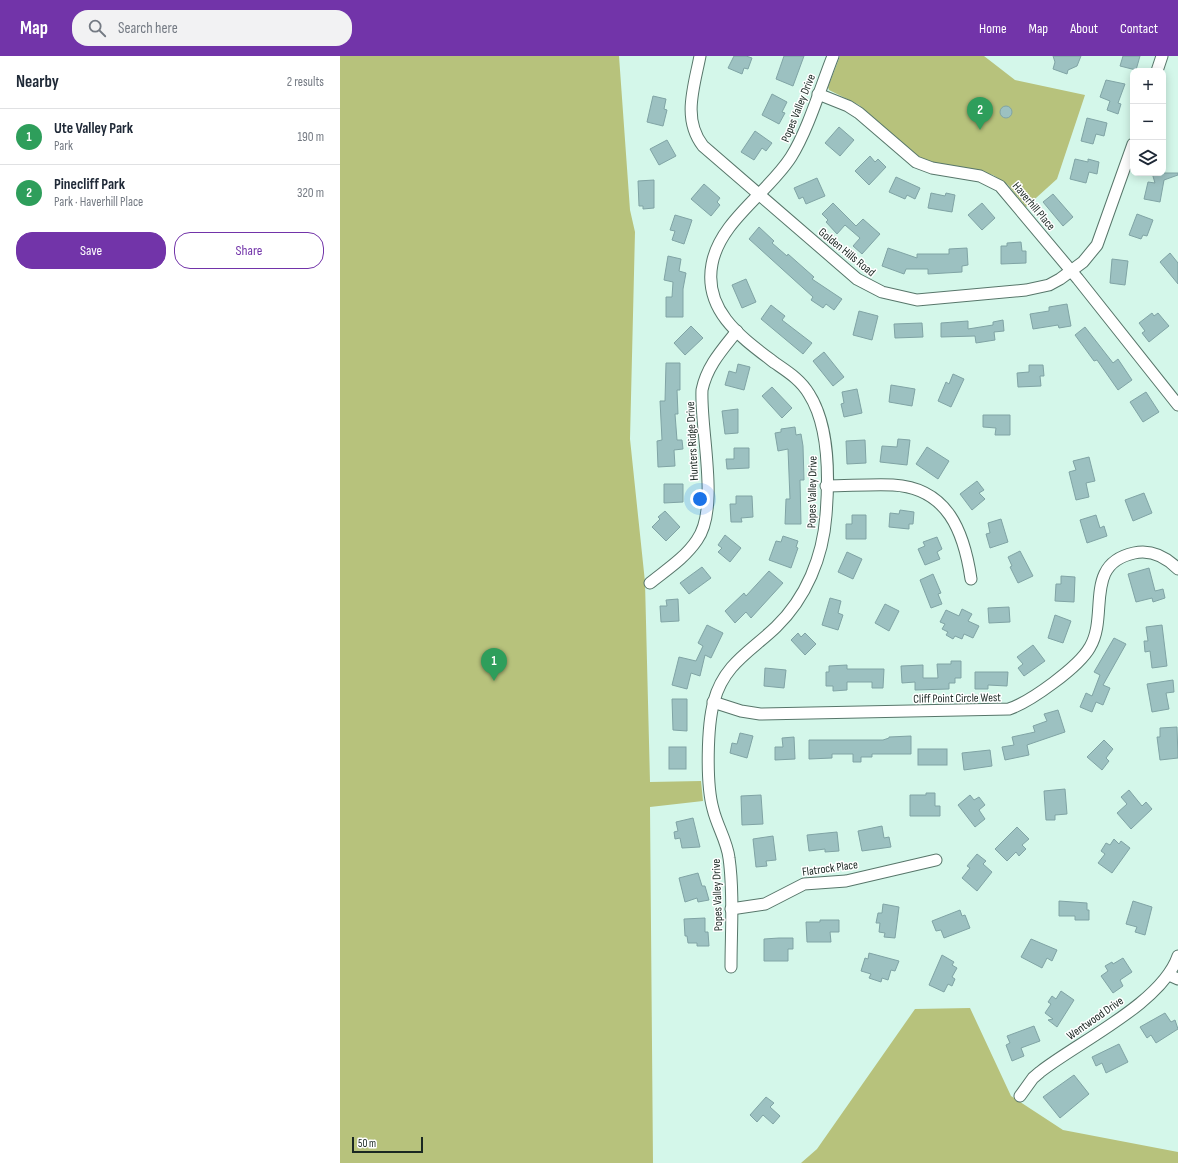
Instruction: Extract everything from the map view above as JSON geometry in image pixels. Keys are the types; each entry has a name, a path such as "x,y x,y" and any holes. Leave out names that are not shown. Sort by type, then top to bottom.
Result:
{"street":[{"name":"Golden Hills Road","path":"700,56 690,109 693,130 703,146 857,279 869,287 895,296 928,299 1026,290 1049,284 1072,271 1083,262 1097,245 1130,152"},
{"name":"Popes Valley Drive","path":"731,967 731,909 728,850 716,820 710,794 709,732 714,702 718,689 730,668 745,651 776,627 793,608 806,586 822,546 826,514 825,433 818,409 808,392 792,375 737,332 720,312 715,304 711,284 712,264 719,242 724,234 789,159 797,146 833,56"},
{"path":"1158,68 1162,56"},
{"name":"Haverhill Place","path":"818,94 848,106 916,162 932,168 980,176 994,182 1006,193 1072,271 1178,405"},
{"name":"Hunters Ridge Drive","path":"650,583 686,554 703,530 706,520 708,500 702,390 706,375 712,362 737,332"},
{"path":"826,486 893,485 915,490 934,499 942,505 956,523 965,545 971,579"},
{"name":"Cliff Point Circle West","path":"714,702 741,711 760,714 1009,709 1020,706 1068,671 1086,654 1096,635 1099,622 1101,583 1111,565 1129,554 1149,552 1170,561 1178,569"},
{"name":"Flatrock Place","path":"731,909 765,904 804,884 846,881 936,860"},
{"name":"Wentwood Drive","path":"1020,1096 1033,1078 1040,1072 1112,1024 1173,977 1178,956"}],"green space":[{"path":"340,56 619,56 630,210 635,232 630,439 645,582 650,782 701,781 703,801 650,807 653,1163 340,1163"},
{"path":"840,56 984,56 1015,80 1085,95 1057,179 1026,207 1008,185 993,175 930,162 920,158 859,105 829,90 828,87"},
{"path":"970,1008 1011,1096 1063,1130 1178,1152 1178,1163 801,1163 817,1149 915,1009"}],"building":[{"path":"734,56 746,56 752,58 748,69 744,68 742,74 728,68"},
{"path":"784,56 804,56 793,86 776,79"},
{"path":"1053,56 1081,56 1077,66 1068,70 1067,74 1053,69 1055,62"},
{"path":"1123,56 1140,56 1137,68 1130,68 1120,66"},
{"path":"1106,80 1125,84 1118,103 1121,104 1118,114 1107,110 1110,101 1100,97"},
{"path":"772,94 787,102 782,112 785,113 779,124 762,115"},
{"path":"653,96 666,99 664,109 667,110 663,126 647,122"},
{"path":"1004,106 1008,106 1012,112 1008,118 1004,118 1000,114 1000,110"},
{"path":"1087,118 1107,123 1104,136 1096,134 1093,144 1081,141"},
{"path":"839,127 854,140 840,156 825,143"},
{"path":"755,131 772,143 766,151 762,148 754,160 741,152"},
{"path":"667,140 676,156 659,165 650,149"},
{"path":"870,156 875,162 878,159 886,167 869,185 855,171"},
{"path":"1075,159 1088,162 1088,159 1099,162 1097,174 1089,172 1086,183 1070,179"},
{"path":"1166,173 1178,173 1178,175 1164,180 1160,202 1144,199 1148,182 1155,183 1153,176 1166,176"},
{"path":"896,177 920,188 915,199 907,195 905,199 889,192"},
{"path":"817,178 825,196 806,204 803,197 799,199 794,188"},
{"path":"654,180 654,208 643,209 643,206 639,206 638,181"},
{"path":"704,184 720,198 717,202 720,205 711,216 691,199"},
{"path":"931,193 945,196 946,193 955,195 952,212 928,208"},
{"path":"1053,194 1073,217 1063,226 1043,202"},
{"path":"833,203 856,226 863,219 880,234 862,254 853,246 860,238 845,225 837,234 826,222 828,220 822,214"},
{"path":"982,203 995,218 982,230 968,215"},
{"path":"1137,214 1153,220 1147,236 1143,235 1141,239 1129,235"},
{"path":"675,215 692,220 684,244 672,240 675,231 670,230"},
{"path":"759,227 774,241 772,243 787,256 788,254 814,277 812,279 842,299 834,310 826,304 823,308 811,300 813,297 749,239"},
{"path":"1021,242 1022,251 1026,251 1026,263 1001,264 1001,246 1007,246 1007,243"},
{"path":"888,248 917,258 917,254 949,254 949,249 967,248 968,265 962,266 962,272 928,274 928,269 906,269 904,274 882,266"},
{"path":"1170,253 1178,263 1178,284 1160,262"},
{"path":"668,256 681,259 679,271 686,273 683,289 683,317 666,317 666,297 672,297 673,282 664,280"},
{"path":"1112,259 1128,261 1125,285 1110,283"},
{"path":"746,279 756,302 742,308 732,285"},
{"path":"1067,304 1071,326 1059,328 1058,325 1033,329 1030,314 1049,311 1049,307"},
{"path":"771,305 785,316 782,320 812,343 803,354 761,319"},
{"path":"859,311 878,316 872,340 853,335"},
{"path":"1152,313 1154,316 1158,313 1169,326 1149,342 1142,333 1145,331 1139,323"},
{"path":"1003,320 1004,331 994,332 995,340 976,343 975,336 941,337 941,323 968,321 968,329 993,325 993,322"},
{"path":"922,323 923,337 895,338 894,324"},
{"path":"691,326 703,338 685,355 674,343"},
{"path":"1085,327 1113,363 1118,359 1132,380 1118,390 1097,360 1094,361 1075,335"},
{"path":"824,352 844,377 833,386 813,361"},
{"path":"666,363 680,363 680,390 677,390 678,414 675,414 677,440 682,440 683,449 674,450 675,466 658,467 657,441 662,440 660,401 665,401"},
{"path":"738,364 750,367 744,390 725,385 729,371 736,373"},
{"path":"1029,365 1043,365 1044,376 1040,376 1041,386 1018,387 1017,373 1029,372"},
{"path":"953,374 964,379 951,407 938,401 946,382 949,384"},
{"path":"891,385 915,389 912,406 889,402"},
{"path":"772,387 792,408 782,418 762,396"},
{"path":"857,389 862,413 844,417 841,404 844,403 842,392"},
{"path":"1146,392 1159,412 1143,422 1130,402"},
{"path":"738,409 738,433 725,434 722,411"},
{"path":"983,415 1010,415 1010,435 995,435 996,428 983,427"},
{"path":"795,427 796,435 801,434 803,446 804,480 800,480 801,524 785,524 786,499 790,499 788,449 778,451 775,433 781,432 781,429"},
{"path":"898,439 910,440 907,465 880,462 882,446 897,447"},
{"path":"865,440 866,463 847,464 846,441"},
{"path":"927,447 949,461 938,479 916,464"},
{"path":"734,448 749,448 749,468 727,469 726,459 734,459"},
{"path":"1089,457 1095,481 1086,483 1089,497 1076,500 1069,472 1076,470 1073,461"},
{"path":"977,481 984,490 979,493 985,499 972,510 960,494"},
{"path":"664,484 683,484 683,502 664,503"},
{"path":"1144,493 1152,513 1133,521 1125,500"},
{"path":"736,496 752,496 753,517 741,518 742,522 731,522 730,504 736,504"},
{"path":"900,510 914,512 913,524 909,524 909,529 889,527 890,513 899,514"},
{"path":"665,511 680,527 666,541 652,527 660,519 658,517"},
{"path":"852,515 866,515 866,539 846,539 846,524 852,524"},
{"path":"1096,515 1100,528 1104,526 1107,536 1087,543 1080,520"},
{"path":"1001,519 1008,542 990,548 986,534 990,533 988,523"},
{"path":"725,535 741,548 730,562 718,552 722,548 718,545"},
{"path":"783,536 798,541 796,547 798,548 791,568 769,560 776,541 781,542"},
{"path":"937,537 942,549 937,552 940,559 925,565 918,549 925,546 923,542"},
{"path":"1020,551 1033,576 1018,583 1010,567 1012,566 1008,557"},
{"path":"847,552 862,559 853,579 838,572"},
{"path":"702,567 711,578 689,594 680,583"},
{"path":"1149,568 1155,591 1163,589 1165,598 1153,602 1152,598 1136,602 1128,574"},
{"path":"769,571 783,583 751,618 746,612 735,623 725,611 744,593 746,596"},
{"path":"933,574 941,593 938,594 942,604 931,608 920,580"},
{"path":"1061,576 1075,577 1074,602 1055,601 1056,584 1061,584"},
{"path":"830,598 841,601 838,613 843,615 838,630 822,625"},
{"path":"678,599 679,621 661,622 660,606 667,606 666,600"},
{"path":"885,604 899,611 889,631 875,623"},
{"path":"1009,607 1010,622 989,623 988,608"},
{"path":"962,609 972,614 968,621 979,626 973,638 964,634 962,639 955,636 953,639 946,635 948,632 942,629 945,624 940,622 946,610 959,616"},
{"path":"1055,615 1071,621 1063,643 1048,638"},
{"path":"707,625 723,633 711,658 705,655 700,676 691,673 687,689 672,685 679,657 696,661 703,646 698,643"},
{"path":"1162,625 1167,666 1152,668 1150,651 1145,652 1144,641 1148,641 1146,627"},
{"path":"798,633 801,637 805,633 816,644 805,655 791,640"},
{"path":"1114,638 1126,644 1103,685 1110,688 1103,705 1096,702 1092,712 1080,707 1086,693 1092,696 1100,675 1094,672"},
{"path":"1033,645 1045,661 1024,676 1018,668 1023,664 1017,657"},
{"path":"951,661 961,661 961,678 955,678 955,683 949,683 949,689 915,690 915,682 902,683 901,666 923,665 923,678 938,678 937,664 951,664"},
{"path":"847,665 847,669 884,669 883,688 872,688 872,682 847,682 847,690 833,691 833,686 826,686 826,672 829,672 829,666"},
{"path":"765,668 786,670 784,688 764,686"},
{"path":"975,672 1008,672 1007,686 988,685 988,689 975,689"},
{"path":"1173,680 1174,692 1166,693 1169,709 1152,712 1147,684"},
{"path":"672,699 687,699 687,731 673,730"},
{"path":"1058,710 1065,732 1027,745 1029,755 1005,760 1002,747 1014,745 1012,737 1035,732 1033,726 1047,721 1044,714"},
{"path":"1177,727 1178,758 1160,760 1157,737 1160,737 1160,728"},
{"path":"740,733 753,736 747,758 730,753 732,743 737,744"},
{"path":"911,736 911,754 872,754 872,757 861,757 861,762 853,762 853,754 832,754 832,758 809,759 809,740 883,740 889,737"},
{"path":"794,737 795,759 775,760 775,747 783,747 782,738"},
{"path":"1104,740 1113,749 1106,758 1109,761 1102,770 1087,757"},
{"path":"669,747 686,747 686,769 669,769"},
{"path":"918,749 947,749 947,765 918,765"},
{"path":"990,750 992,766 964,770 962,753"},
{"path":"1065,789 1067,814 1055,815 1055,820 1046,820 1044,791"},
{"path":"1129,790 1142,806 1146,802 1152,809 1131,829 1117,813 1127,804 1121,797"},
{"path":"926,793 935,793 935,806 940,806 940,816 910,816 910,795 926,795"},
{"path":"761,795 763,824 742,825 741,796"},
{"path":"970,795 974,800 979,797 985,805 979,810 985,819 975,827 958,805"},
{"path":"693,818 700,847 682,848 680,838 675,839 674,832 678,831 676,822"},
{"path":"882,826 884,838 889,837 891,847 862,851 858,831"},
{"path":"1017,827 1029,839 1022,845 1026,849 1019,856 1016,852 1007,861 995,849"},
{"path":"837,832 839,851 825,852 825,849 809,851 807,835"},
{"path":"773,836 776,860 766,861 767,866 756,867 753,839"},
{"path":"1114,839 1119,844 1121,841 1130,848 1112,873 1098,863 1105,854 1101,851 1106,843 1110,845"},
{"path":"977,854 986,861 983,864 992,872 977,891 962,878 970,868 967,866"},
{"path":"698,873 702,886 705,886 709,900 698,902 697,898 685,902 679,878"},
{"path":"1059,901 1087,903 1089,920 1075,920 1075,916 1059,916"},
{"path":"1133,901 1152,907 1145,935 1135,932 1137,927 1126,924"},
{"path":"883,904 899,907 895,938 884,937 885,933 879,932 880,923 876,923 878,913 882,913"},
{"path":"960,910 962,916 965,915 970,928 944,938 941,930 936,931 932,921"},
{"path":"705,918 705,932 708,932 709,946 697,946 697,943 688,943 687,936 685,936 684,919"},
{"path":"820,920 839,920 839,932 830,932 831,942 807,942 806,922 820,922"},
{"path":"793,938 793,949 788,949 788,961 764,961 764,939"},
{"path":"1031,939 1057,950 1052,961 1047,958 1042,968 1021,957"},
{"path":"869,953 899,961 895,971 891,970 888,980 882,978 881,982 869,978 871,974 861,971 865,958 868,959"},
{"path":"942,955 954,962 952,965 957,968 952,977 955,979 952,986 948,984 944,992 929,985"},
{"path":"1123,958 1132,972 1120,980 1123,986 1113,993 1101,976 1108,971 1105,966 1112,962 1113,964"},
{"path":"1061,991 1074,1000 1057,1027 1048,1020 1053,1019 1045,1013 1051,1004 1048,1002 1052,996 1056,999"},
{"path":"1165,1013 1171,1022 1175,1020 1178,1029 1156,1043 1151,1035 1147,1038 1140,1027"},
{"path":"1034,1026 1040,1041 1021,1048 1024,1056 1012,1061 1006,1045 1010,1043 1007,1036"},
{"path":"1119,1044 1128,1062 1106,1073 1102,1063 1096,1066 1092,1057"},
{"path":"1074,1075 1089,1094 1060,1118 1043,1097"},
{"path":"766,1097 774,1103 770,1107 780,1116 773,1124 763,1115 757,1122 750,1115"}],"place":[{"name":"Pinecliff Park","path":"980,130"},
{"name":"Ute Valley Park","path":"494,681"}]}
